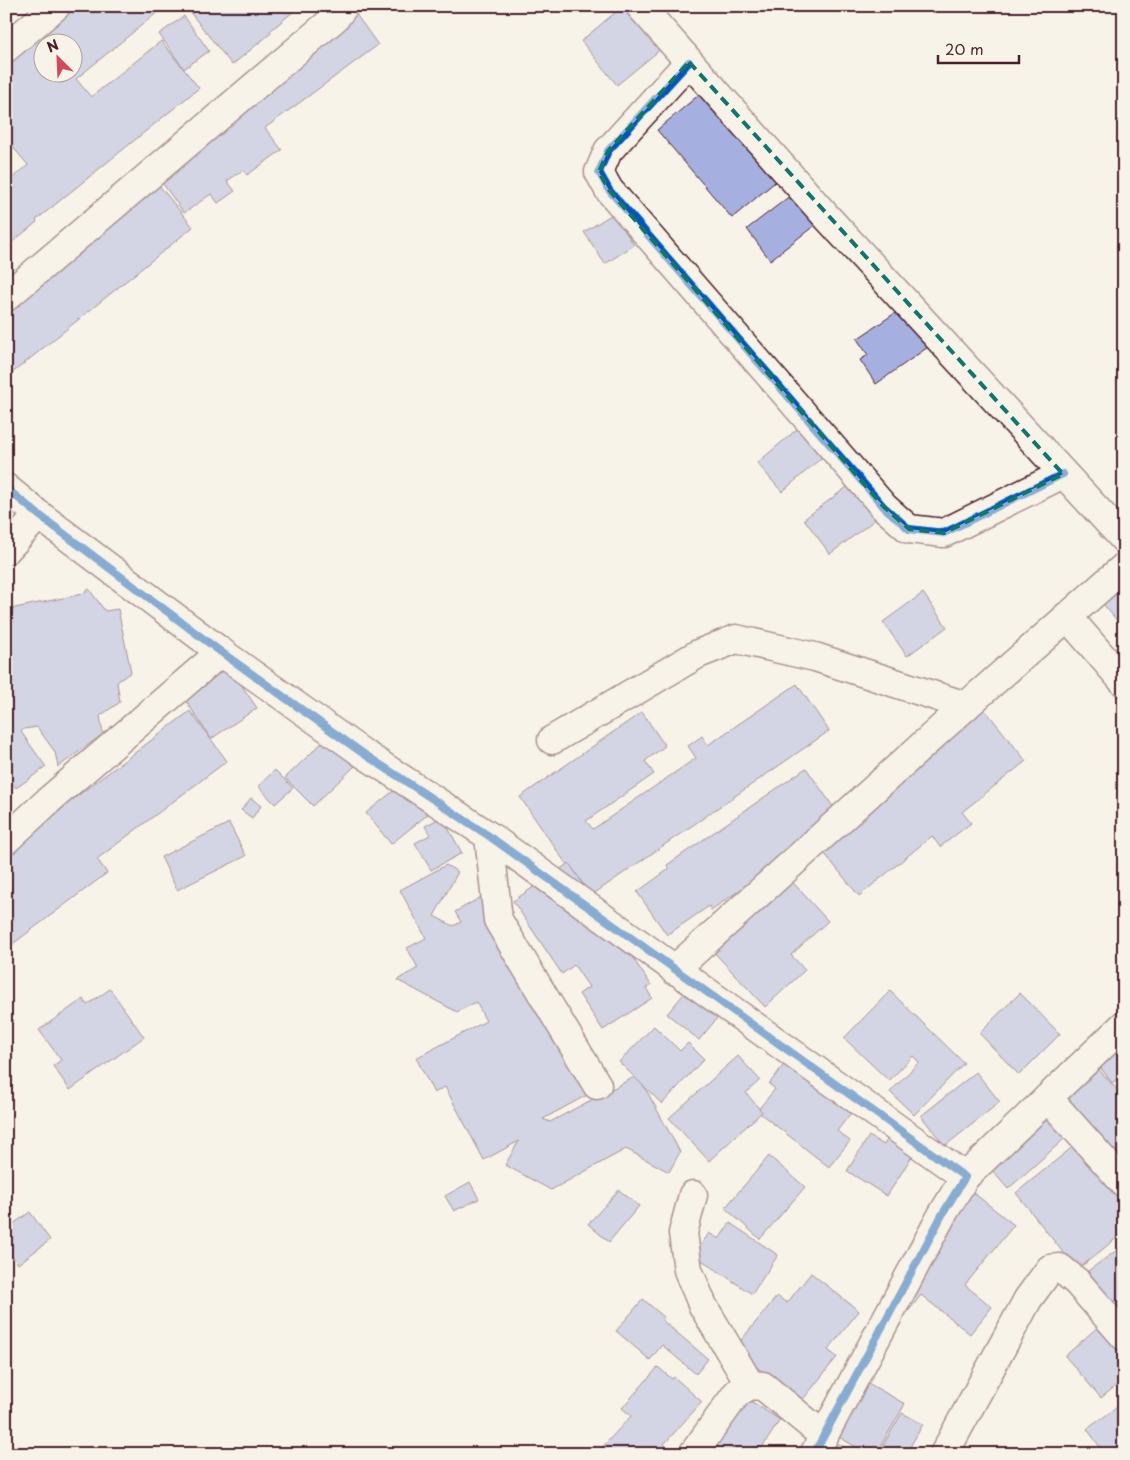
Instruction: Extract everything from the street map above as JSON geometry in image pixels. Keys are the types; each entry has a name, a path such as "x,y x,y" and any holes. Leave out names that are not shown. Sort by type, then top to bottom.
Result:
{"street":[{"path":"6,48 56,6"},
{"path":"6,297 335,18 344,6"},
{"path":"640,6 825,215 1124,539"},
{"path":"689,62 608,151 599,172 609,190 884,507 909,529 944,533 1064,474"},
{"path":"6,488 221,652 362,752 490,836 674,970 965,1177"},
{"path":"6,550 39,515"},
{"path":"674,970 966,706 1124,567"},
{"path":"1067,616 1124,682"},
{"path":"552,740 698,654 736,639 815,657 966,706"},
{"path":"6,840 48,801 221,652"},
{"path":"490,836 498,920 597,1085"},
{"path":"693,1454 729,1402 737,1393 750,1385 762,1386 819,1445 942,1215 965,1177 1124,1024"},
{"path":"1048,1098 1124,1183"},
{"path":"693,1195 683,1233 688,1270 703,1306 750,1385"},
{"path":"944,1454 1028,1299 1050,1269 1060,1268 1077,1282 1124,1336"}],"highlighted area":[{"path":"689,62 1063,474 944,533 909,529 884,507 609,190 599,172 608,151"}],"building":[{"path":"6,6 17,6 6,16"},
{"path":"74,6 165,6 82,74 82,32 42,32"},
{"path":"195,6 300,6 232,65 189,11"},
{"path":"336,6 350,6 378,45 265,128 282,150 247,175 243,170 227,181 235,191 218,203 211,194 184,213 145,159 247,84 281,64 273,52"},
{"path":"623,6 636,6 667,44 617,85 581,41"},
{"path":"184,16 209,51 184,69 159,34"},
{"path":"32,40 32,82 78,82 91,97 161,41 199,88 36,220 37,222 6,247 6,183 28,165 11,145 6,149 6,61"},
{"path":"707,88 781,177 732,218 657,130"},
{"path":"149,173 193,227 6,378 6,288"},
{"path":"795,192 819,222 770,260 747,229"},
{"path":"614,213 634,245 605,264 584,232"},
{"path":"901,309 928,347 876,384 860,360 868,355 857,339"},
{"path":"802,425 827,453 782,492 757,463"},
{"path":"855,481 881,515 830,554 804,519"},
{"path":"1124,576 1124,629 1098,598"},
{"path":"89,589 105,611 118,609 131,672 117,682 120,702 100,716 103,734 58,767 55,752 37,727 24,729 21,732 46,767 16,788 6,776 6,616 11,615 10,609 82,594"},
{"path":"923,593 947,627 907,656 883,622"},
{"path":"228,665 257,708 211,739 183,696"},
{"path":"797,684 829,731 589,897 520,797 642,712 665,746 645,761 654,774 586,821 593,829 696,758 688,746 702,736 708,745"},
{"path":"982,706 1026,761 962,812 971,823 940,847 932,836 859,896 820,848"},
{"path":"190,711 227,761 97,859 107,873 6,949 6,850"},
{"path":"330,735 357,764 313,806 285,778"},
{"path":"806,768 839,815 793,847 808,869 793,879 781,862 711,910 709,906 667,935 637,892 669,869 667,865"},
{"path":"275,770 293,788 275,804 258,786"},
{"path":"407,780 432,811 391,844 366,813"},
{"path":"251,798 261,806 252,818 241,810"},
{"path":"442,817 462,853 431,870 415,843 430,835 425,826"},
{"path":"229,823 246,856 177,890 161,857"},
{"path":"569,863 651,985 646,988 652,998 603,1030 579,994 589,987 574,965 562,974 513,901"},
{"path":"446,865 458,872 434,916 453,926 461,922 455,912 490,892 598,1089 543,1119 550,1122 638,1075 680,1152 669,1172 626,1149 551,1190 505,1165 519,1141 484,1160 445,1087 434,1093 416,1058 486,1021 476,1002 457,1012 397,980 418,968 407,948 426,938 400,890"},
{"path":"786,875 828,921 791,955 805,970 765,1007 708,946"},
{"path":"1124,898 1124,914 1116,905"},
{"path":"697,978 729,1004 699,1040 667,1014"},
{"path":"110,989 144,1037 70,1090 53,1066 61,1060 39,1030 83,999 87,1005"},
{"path":"890,991 964,1063 914,1115 890,1092 919,1062 913,1056 889,1081 844,1038"},
{"path":"1020,993 1060,1034 1019,1075 979,1033"},
{"path":"654,1026 680,1051 688,1043 704,1059 662,1104 619,1062"},
{"path":"1124,1038 1124,1074 1112,1083 1095,1060"},
{"path":"794,1051 860,1101 837,1131 850,1141 829,1167 757,1111 775,1089 769,1084"},
{"path":"738,1056 760,1080 746,1093 762,1112 709,1161 669,1118"},
{"path":"1091,1061 1124,1097 1124,1162 1059,1090"},
{"path":"976,1072 1000,1102 945,1146 921,1116"},
{"path":"1048,1105 1072,1132 1008,1189 984,1161"},
{"path":"891,1133 917,1148 887,1196 847,1171 869,1136 884,1145"},
{"path":"1081,1140 1110,1186 1124,1203 1124,1232 1077,1270 1016,1193"},
{"path":"769,1156 805,1187 760,1239 725,1208"},
{"path":"956,1179 1014,1225 965,1285 992,1307 970,1334 921,1295 907,1313 891,1300 931,1231 921,1223"},
{"path":"470,1182 479,1199 454,1211 445,1196"},
{"path":"619,1190 639,1206 609,1242 588,1224"},
{"path":"30,1212 50,1240 18,1264 6,1247 6,1229"},
{"path":"730,1223 778,1255 752,1294 694,1255 709,1233 719,1239"},
{"path":"1124,1245 1124,1304 1116,1309 1088,1271"},
{"path":"811,1273 859,1311 828,1350 837,1357 801,1402 734,1349 777,1296 787,1303"},
{"path":"643,1299 664,1317 662,1320 708,1359 696,1374 662,1345 650,1360 616,1331"},
{"path":"1101,1324 1124,1350 1124,1379 1101,1398 1065,1356"},
{"path":"658,1367 672,1379 674,1377 702,1402 664,1444 674,1454 596,1454 631,1416 622,1408"},
{"path":"852,1374 905,1404 876,1454 868,1454 822,1427"},
{"path":"737,1392 780,1420 758,1454 683,1454"},
{"path":"1119,1406 1122,1410 1124,1409 1124,1454 1105,1454 1087,1429"},
{"path":"902,1413 923,1424 906,1454 878,1454"},
{"path":"818,1430 854,1454 802,1454"}],"cycle path":[{"path":"689,62 608,151 599,172 609,190 884,507 909,529 944,533 1063,474"},
{"path":"6,488 221,652 361,752 489,836 965,1177 942,1215 814,1454"}]}
